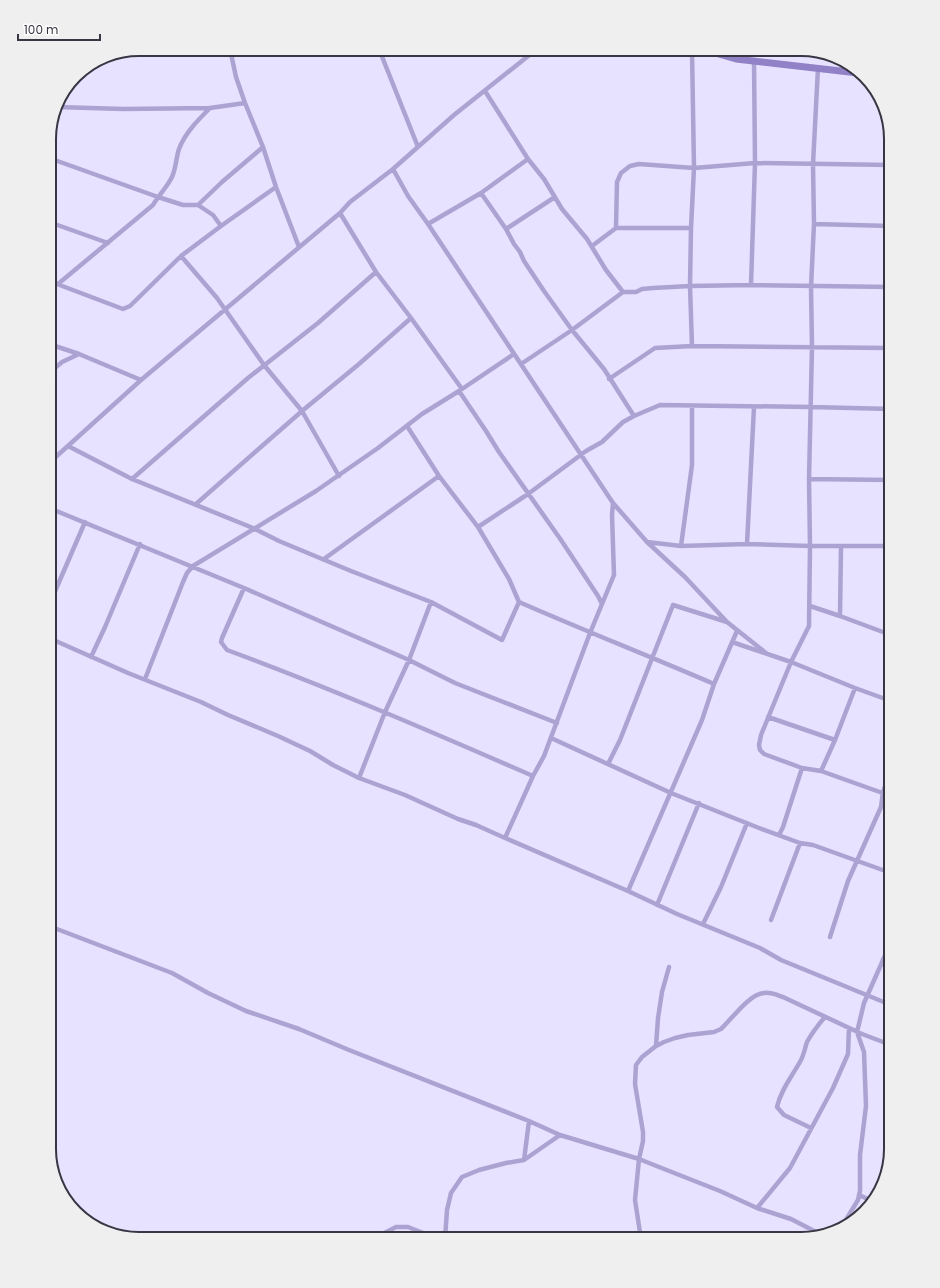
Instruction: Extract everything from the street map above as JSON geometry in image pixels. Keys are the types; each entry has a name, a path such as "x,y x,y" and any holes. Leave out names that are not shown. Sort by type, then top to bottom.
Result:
{"street":[{"path":"232,56 236,77 245,104 263,147 276,187 299,247"},
{"path":"382,56 418,147"},
{"path":"56,457 141,380 340,213 350,202 393,169 454,115 528,56"},
{"path":"692,56 694,168 690,286 692,346"},
{"path":"726,56 736,59 851,72"},
{"path":"751,285 756,163 754,60"},
{"path":"818,68 813,164 814,224 811,287 812,407 809,479 809,626 791,662 759,740 759,744 760,750 764,754 802,768 821,772 883,792"},
{"path":"485,91 528,159 544,179 562,209 592,246 606,270 623,292"},
{"path":"62,107 124,109 210,108 245,104"},
{"path":"210,108 196,122 183,139 178,151 173,176 153,205 58,284 123,309 130,306 181,256 276,187"},
{"path":"198,205 263,147"},
{"path":"428,224 481,193 528,159"},
{"path":"56,161 183,205 198,205 213,215 221,226"},
{"path":"616,228 617,182 621,172 630,166 639,164 694,168 756,163 884,165"},
{"path":"393,169 408,196 613,503 647,542 685,577 736,631 766,653"},
{"path":"481,193 506,229 524,260 572,330 604,369 634,416"},
{"path":"506,229 555,197"},
{"path":"340,213 376,272 411,318 460,390 499,452 561,540 602,604"},
{"path":"56,224 108,243"},
{"path":"814,224 884,226"},
{"path":"592,246 616,228 691,228"},
{"path":"181,256 225,309 264,365 302,411 339,476"},
{"path":"132,479 248,378 318,323 376,272"},
{"path":"521,364 572,330 623,292 636,292 653,288 751,285 884,288"},
{"path":"196,504 411,318"},
{"path":"56,346 79,354 141,380"},
{"path":"609,379 655,348 692,346 884,348"},
{"path":"56,367 62,362 79,354"},
{"path":"145,679 183,582 187,573 193,566 339,476 422,414 514,354"},
{"path":"478,527 528,494 586,451 602,442 623,422 660,405 884,409"},
{"path":"681,546 692,465 692,406"},
{"path":"747,544 754,407"},
{"path":"68,446 132,479 196,504 254,528 275,539 431,602 502,640 518,602 509,579 478,527 440,476 407,426"},
{"path":"324,559 440,476"},
{"path":"809,479 884,480"},
{"path":"505,838 533,776 544,756 590,633 614,575 613,503"},
{"path":"56,511 244,588 409,660 455,683 557,723"},
{"path":"56,589 85,522"},
{"path":"647,542 681,546 747,544 841,547 884,546"},
{"path":"91,657 140,544"},
{"path":"840,616 841,547"},
{"path":"244,588 222,638 221,642 227,650 385,712 533,776"},
{"path":"359,778 385,712 409,660 431,602"},
{"path":"518,602 590,633 653,657 714,684"},
{"path":"608,764 620,740 673,605 727,622"},
{"path":"810,606 884,632"},
{"path":"628,891 702,720 714,684 736,631"},
{"path":"56,641 278,736 310,751 359,778 476,825 657,905 760,948 788,962 884,1002"},
{"path":"732,642 791,662 884,698"},
{"path":"821,772 836,740 855,688"},
{"path":"768,717 836,740"},
{"path":"551,738 671,793 800,843 813,845 884,871"},
{"path":"779,835 802,768"},
{"path":"830,937 848,881 881,807 884,789"},
{"path":"657,905 699,803"},
{"path":"703,924 722,887 747,823"},
{"path":"771,920 800,843"},
{"path":"56,929 172,973 208,993 246,1011 299,1029 529,1121 560,1135 639,1159 720,1191 757,1208 792,1219 814,1231"},
{"path":"847,1218 858,1200 860,1191 860,1155 866,1106 864,1052 857,1032 864,1003 883,959"},
{"path":"656,1046 662,992 669,967"},
{"path":"640,1232 635,1200 643,1132 635,1084 636,1065 642,1057 656,1046 675,1038 714,1032 721,1029 752,998 763,993 772,994 783,998 857,1032 884,1042"},
{"path":"811,1128 784,1115 777,1107 778,1101 802,1058 808,1042 816,1028 825,1017"},
{"path":"757,1208 790,1168 830,1093 848,1054 848,1028"},
{"path":"524,1160 529,1121"},
{"path":"445,1232 447,1210 451,1193 462,1177 479,1170 524,1160 560,1135"},
{"path":"859,1196 867,1199"},
{"path":"386,1232 396,1227 408,1228 420,1232"}]}
